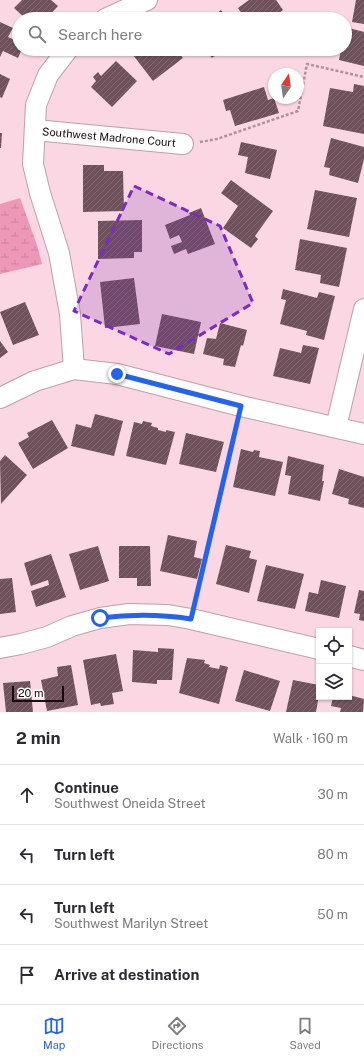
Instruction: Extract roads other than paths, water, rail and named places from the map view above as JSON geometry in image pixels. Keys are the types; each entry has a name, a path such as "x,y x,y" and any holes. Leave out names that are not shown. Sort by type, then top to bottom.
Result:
{"street":[{"path":"120,12 147,0"},
{"path":"63,56 48,75 36,105 33,164 40,193 59,253 70,314 74,369"},
{"name":"Southwest Madrone Court","path":"35,130 184,144"},
{"path":"336,427 364,308"},
{"path":"0,398 36,381 74,369 117,374 241,406 364,434"},
{"path":"0,648 47,637 72,626 100,618 129,614 168,615 191,619 316,648"},
{"path":"352,657 364,660"}]}
